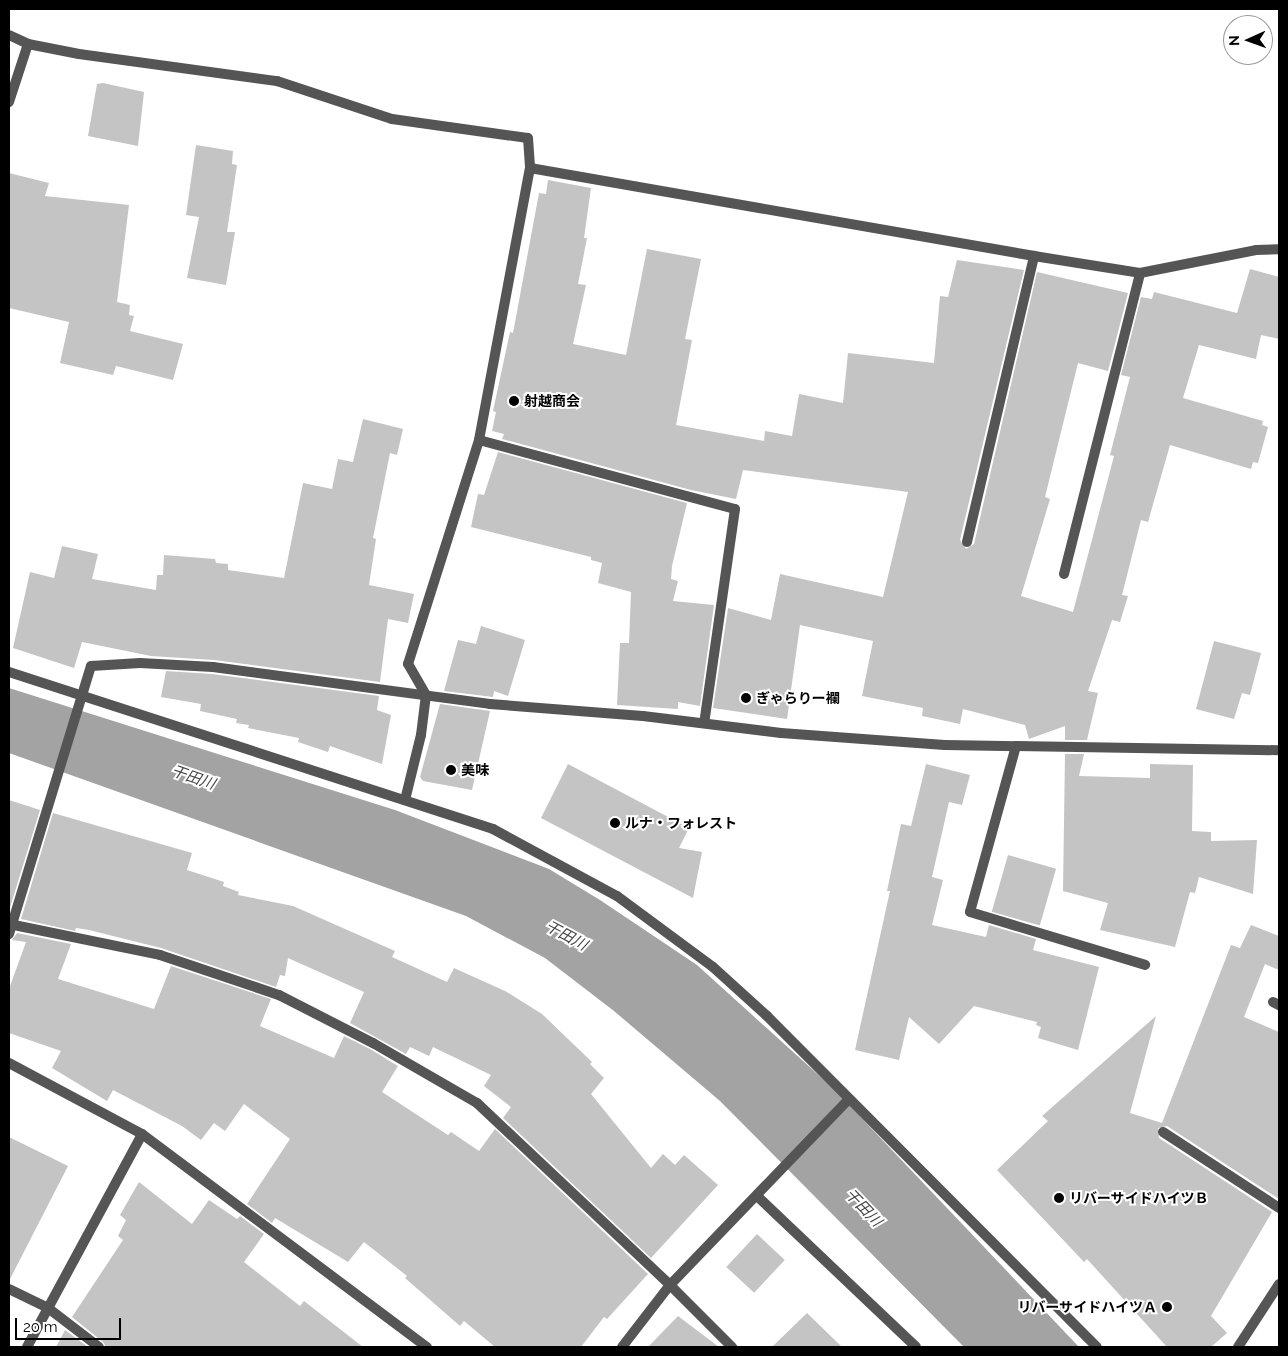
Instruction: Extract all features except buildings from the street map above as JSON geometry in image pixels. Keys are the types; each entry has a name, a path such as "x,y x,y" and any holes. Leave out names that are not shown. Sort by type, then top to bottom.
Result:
{"street":[{"path":"9,36 28,44 277,81 392,119 528,138 530,168 479,440 408,664 426,695 421,734 405,800"},
{"path":"9,102 28,44"},
{"path":"530,168 1034,256 1140,272 1256,250 1279,249"},
{"path":"967,542 1034,256"},
{"path":"1064,574 1140,272"},
{"path":"479,440 735,509 704,723"},
{"path":"732,1347 670,1285 477,1104 372,1043 279,994 160,955 10,928 84,697 91,666 140,663 213,667 426,695 704,723 781,733 945,745 1279,750"},
{"path":"9,672 493,828 617,896 712,967 849,1099 1097,1347"},
{"path":"1016,746 970,912 1145,965"},
{"path":"9,1062 142,1134 427,1347"},
{"path":"622,1347 670,1285 849,1099"},
{"path":"1162,1132 1279,1208"},
{"path":"28,1347 142,1134"},
{"path":"757,1196 916,1347"},
{"path":"1238,1347 1279,1284"},
{"path":"9,1289 48,1308 99,1347"}],"water":[{"name":"干田川","path":"9,688 395,810 549,869 600,900 697,965 834,1089 1079,1347 964,1347 720,1101 614,1011 545,958 466,916 9,753"}],"place":[{"name":"射越商会","path":"514,401"},
{"name":"ぎゃらりー襴","path":"746,698"},
{"name":"美味","path":"451,770"},
{"name":"ルナ・フォレスト","path":"615,823"},
{"name":"リバーサイドハイツＢ","path":"1059,1198"},
{"name":"リバーサイドハイツＡ","path":"1167,1307"}]}
